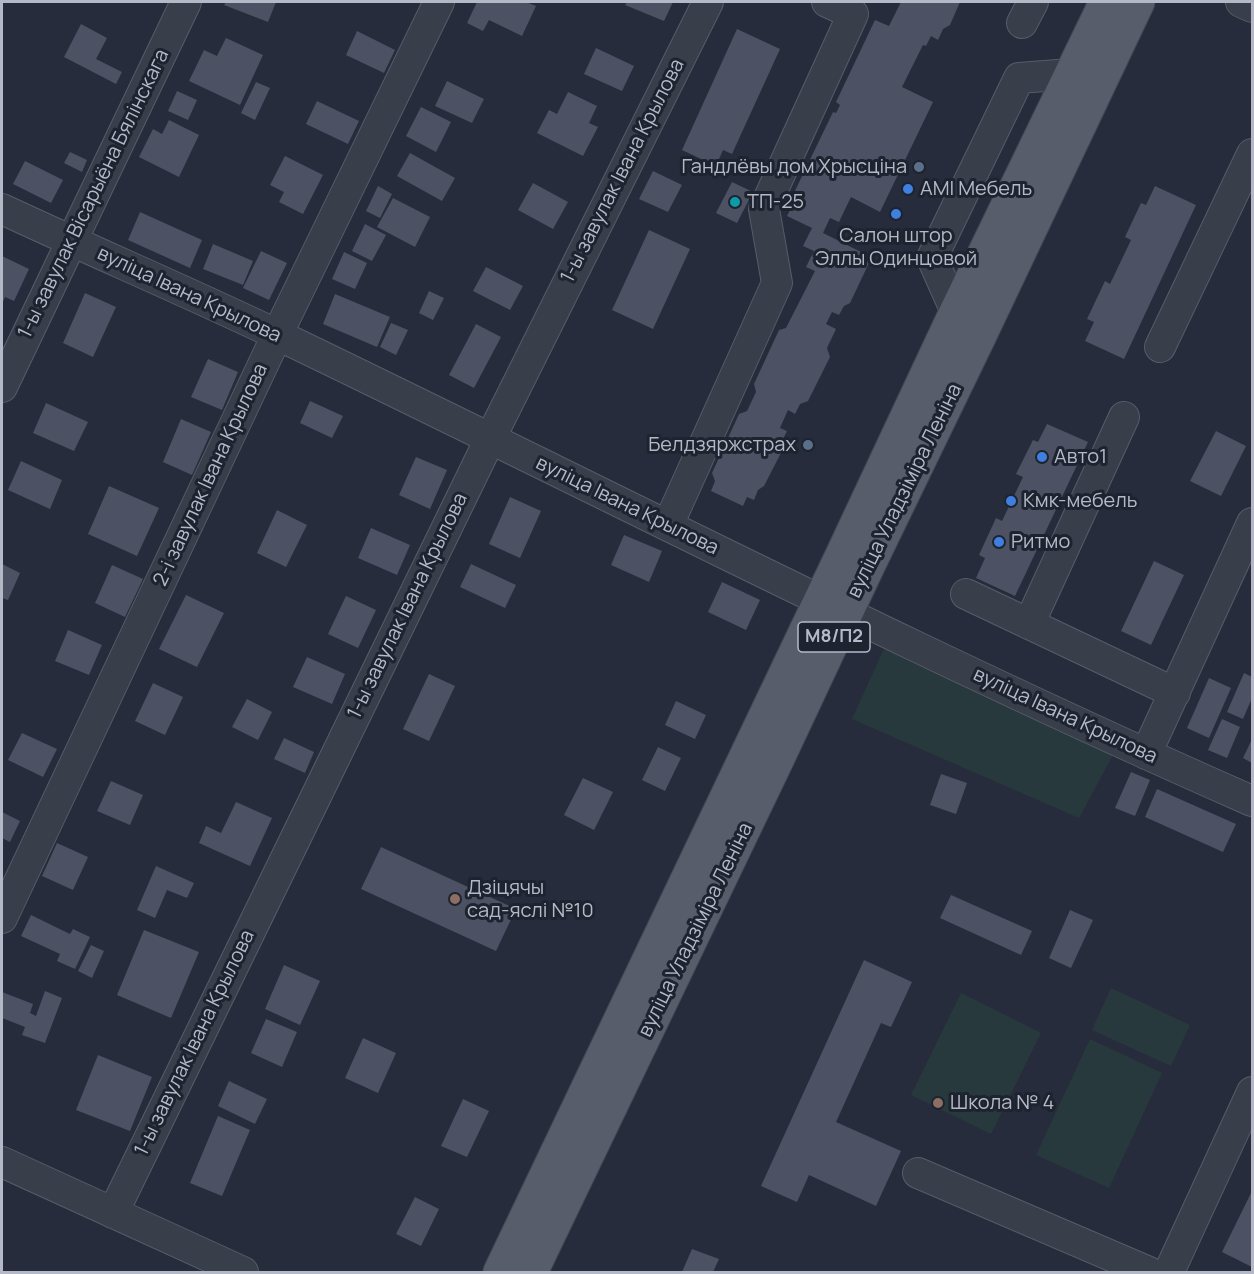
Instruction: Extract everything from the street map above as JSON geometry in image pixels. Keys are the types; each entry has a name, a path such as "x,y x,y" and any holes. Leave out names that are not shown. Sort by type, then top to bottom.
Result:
{"main road":[{"name":"вуліца Уладзіміра Леніна","path":"531,1272 777,760 834,606 956,312 1107,2"},
{"name":"вуліца Уладзіміра Леніна","path":"500,1272 834,606 979,337 1138,2"}],"street":[{"name":"1-ы завулак Вісарыёна Бялінскага","path":"2,387 186,2"},
{"name":"2-і завулак Івана Крылова","path":"2,918 277,335 439,2"},
{"name":"1-ы завулак Івана Крылова","path":"113,1213 489,439 708,2"},
{"path":"668,525 777,283 764,209 853,14 827,2"},
{"path":"1241,2 1252,7"},
{"path":"956,312 932,258 1019,78 1071,74"},
{"path":"1160,347 1252,154"},
{"name":"вуліца Івана Крылова","path":"2,209 277,335 834,606 1146,754 1252,801"},
{"path":"1029,624 1124,417"},
{"path":"1146,754 1252,523"},
{"path":"966,594 1175,693"},
{"path":"1169,1272 1252,1092"},
{"path":"2,1162 243,1272"},
{"path":"918,1173 1149,1272"}],"shaded area":[{"path":"884,649 1114,753 1079,818 852,719"},
{"path":"1111,988 1190,1025 1171,1066 1092,1030"},
{"path":"961,993 1041,1033 991,1134 911,1095"},
{"path":"1090,1039 1162,1073 1109,1188 1036,1155"}],"building":[{"path":"226,2 276,2 268,22 224,5"},
{"path":"477,2 526,2 536,6 522,36 489,20 483,31 467,23"},
{"path":"627,2 673,2 664,21 625,5"},
{"path":"901,2 960,2 950,25 943,29 938,40 931,36 926,46 923,45 902,87 933,102 880,212 851,197 839,222 830,218 823,233 869,256 869,263 850,303 844,306 839,315 832,312 826,324 836,329 827,348 830,357 808,401 800,404 795,414 788,410 780,428 787,431 782,441 783,449 764,486 758,490 754,500 747,497 743,506 711,491 715,481 712,473 739,414 747,411 756,392 754,384 779,330 786,328 815,271 806,267 814,251 803,246 812,228 787,216 792,206 791,199 833,112 836,113 840,105 836,102 875,20 889,26"},
{"path":"81,24 107,38 96,59 122,72 116,84 64,57"},
{"path":"737,29 780,49 732,154 723,150 716,166 682,150"},
{"path":"357,31 395,50 384,73 346,55"},
{"path":"226,38 263,55 240,105 189,81 204,50 217,56"},
{"path":"596,48 634,66 622,91 584,74"},
{"path":"447,81 484,99 472,123 435,106"},
{"path":"256,82 270,88 255,120 241,113"},
{"path":"177,91 197,100 188,120 168,111"},
{"path":"568,92 597,106 589,123 598,127 583,156 537,133 549,110 557,114"},
{"path":"317,101 359,121 348,144 306,124"},
{"path":"421,107 451,122 436,152 406,136"},
{"path":"169,120 199,135 179,177 139,157 153,129 162,134"},
{"path":"70,152 87,160 82,172 64,163"},
{"path":"410,153 455,178 442,201 397,176"},
{"path":"285,156 323,175 303,214 279,202 284,192 270,185"},
{"path":"25,161 63,180 51,203 13,184"},
{"path":"653,171 682,185 668,212 639,199"},
{"name":"ТП-25","path":"732,182 753,192 737,223 716,213"},
{"path":"533,183 568,202 553,229 518,210"},
{"path":"378,186 392,194 380,218 366,211"},
{"path":"1155,186 1196,205 1124,359 1085,341 1094,322 1087,319 1105,281 1110,284 1131,240 1125,237 1141,203 1146,205"},
{"path":"393,198 430,217 415,247 377,227"},
{"path":"140,212 202,240 190,268 128,240"},
{"path":"365,224 386,235 372,261 352,251"},
{"path":"649,230 690,249 653,329 612,310"},
{"path":"213,244 253,261 243,285 203,269"},
{"path":"261,251 287,263 269,300 243,288"},
{"path":"344,252 367,263 355,289 332,279"},
{"path":"2,256 29,269 14,301 5,297 2,304"},
{"path":"486,267 523,286 510,310 473,291"},
{"path":"429,291 444,298 433,320 419,313"},
{"path":"85,293 116,307 93,357 63,343"},
{"path":"335,294 390,317 377,347 323,324"},
{"path":"391,323 408,330 396,355 380,347"},
{"path":"476,324 501,337 474,388 449,375"},
{"path":"208,359 238,372 222,410 191,397"},
{"path":"310,401 343,416 332,438 300,423"},
{"path":"46,403 88,422 74,451 33,433"},
{"path":"181,419 211,432 192,475 163,462"},
{"path":"1047,424 1088,442 1015,596 976,578 985,558 979,555 996,518 1002,521 1023,477 1016,474 1033,440 1038,442"},
{"path":"1216,431 1246,446 1221,496 1190,481"},
{"path":"416,457 447,470 430,509 399,495"},
{"path":"21,461 62,480 50,509 8,490"},
{"path":"109,486 159,508 137,556 88,534"},
{"path":"510,497 541,511 520,558 489,544"},
{"path":"277,510 307,525 286,567 257,553"},
{"path":"371,528 410,545 397,575 358,558"},
{"path":"624,535 662,551 649,582 611,565"},
{"path":"1154,561 1184,575 1151,645 1121,631"},
{"path":"2,564 20,573 8,600 2,598"},
{"path":"471,564 516,585 505,608 460,587"},
{"path":"112,565 143,579 125,617 95,603"},
{"path":"722,582 760,600 746,630 708,612"},
{"path":"186,595 224,613 197,667 159,649"},
{"path":"346,596 376,610 358,648 328,634"},
{"path":"68,630 102,645 89,675 55,661"},
{"path":"307,657 345,674 332,704 293,687"},
{"path":"1244,673 1252,677 1252,698 1243,719 1227,712"},
{"path":"429,674 455,686 429,741 403,729"},
{"path":"1209,678 1231,688 1209,738 1187,728"},
{"path":"153,683 183,697 165,735 135,721"},
{"path":"247,699 272,712 258,740 232,727"},
{"path":"676,701 706,715 695,739 665,725"},
{"path":"1222,719 1240,727 1227,758 1208,750"},
{"path":"22,733 57,749 43,777 8,760"},
{"path":"284,738 314,752 305,773 274,759"},
{"path":"1252,739 1252,763 1243,758"},
{"path":"658,747 681,758 665,791 642,780"},
{"path":"1131,772 1150,780 1135,816 1115,808"},
{"path":"941,774 967,783 956,814 930,805"},
{"path":"583,778 613,792 594,830 564,815"},
{"path":"111,781 143,795 130,825 97,811"},
{"path":"1157,789 1236,824 1223,852 1145,817"},
{"path":"236,802 272,818 250,866 199,843 206,826 221,833"},
{"path":"2,812 20,821 10,842 2,838"},
{"path":"57,843 88,857 73,890 42,876"},
{"path":"381,847 516,909 496,951 361,889"},
{"path":"156,866 194,883 187,898 167,890 155,918 137,910"},
{"path":"951,895 1032,931 1021,955 940,918"},
{"path":"1070,910 1093,920 1071,968 1049,958"},
{"path":"31,915 70,934 73,929 90,937 75,969 57,961 60,954 21,936"},
{"path":"144,930 199,952 171,1018 117,995"},
{"path":"91,945 104,951 92,978 78,971"},
{"path":"864,960 912,982 891,1027 881,1023 836,1122 901,1151 876,1206 809,1175 797,1202 761,1186"},
{"path":"284,965 320,981 300,1025 265,1009"},
{"path":"45,991 62,998 45,1043 22,1035 25,1027 2,1018 2,992 33,1004 30,1013 36,1016"},
{"path":"266,1019 297,1032 282,1067 251,1053"},
{"path":"363,1038 396,1053 378,1093 345,1078"},
{"path":"98,1055 152,1077 130,1131 76,1110"},
{"path":"229,1081 267,1099 255,1124 218,1106"},
{"path":"463,1099 489,1111 467,1157 441,1146"},
{"path":"218,1116 250,1130 222,1196 190,1183"},
{"path":"1252,1191 1252,1267 1222,1252"},
{"path":"415,1197 439,1209 421,1246 396,1234"},
{"path":"692,1249 719,1259 713,1272 682,1272"}],"place":[{"name":"Гандлёвы дом Хрысціна","path":"919,167"},
{"name":"AMI Мебель","path":"908,189"},
{"name":"ТП-25","path":"735,202"},
{"name":"Салон штор Эллы Одинцовой","path":"896,214"},
{"name":"Белдзяржстрах","path":"808,445"},
{"name":"Авто1","path":"1042,457"},
{"name":"Кмк-мебель","path":"1011,501"},
{"name":"Ритмо","path":"999,542"},
{"name":"Дзіцячы сад-яслі №10","path":"455,899"},
{"name":"Школа № 4","path":"938,1103"}]}
